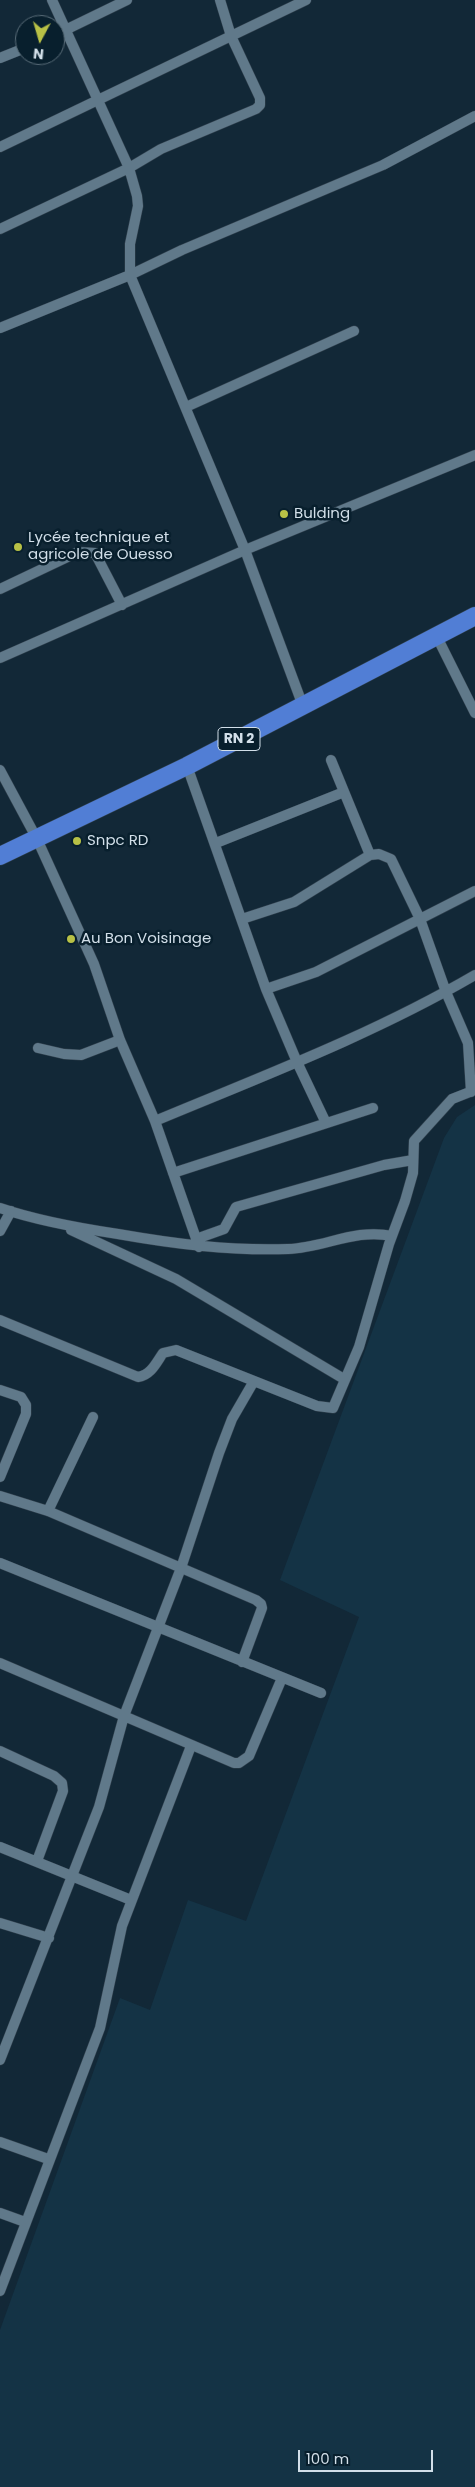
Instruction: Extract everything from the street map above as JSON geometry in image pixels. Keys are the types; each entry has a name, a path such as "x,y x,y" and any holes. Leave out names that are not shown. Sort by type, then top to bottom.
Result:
{"highway":[{"name":"RN 2","path":"0,856 187,766 475,616"}],"street":[{"path":"52,0 58,15"},
{"path":"127,0 65,30 129,168 137,196 138,206 130,244 130,275 245,550 304,706"},
{"path":"0,229 129,168 161,149 256,109 260,105 260,98 231,36 220,0"},
{"path":"0,147 306,0"},
{"path":"0,58 15,52"},
{"path":"0,328 130,275 191,246 383,165 475,116"},
{"path":"186,407 354,331"},
{"path":"0,658 245,550 475,455"},
{"path":"0,589 78,552 88,551 95,553 122,605"},
{"path":"436,636 475,713"},
{"path":"330,760 370,856"},
{"path":"187,766 216,843 266,989 326,1124"},
{"path":"0,770 37,838 94,964 120,1040 155,1121 198,1243"},
{"path":"216,843 344,792"},
{"path":"0,1320 138,1376 145,1376 163,1353 176,1350 329,1408 335,1406 344,1379 359,1348 392,1236 405,1200 412,1173 413,1148 418,1134 452,1099 473,1091 468,1043 446,992 420,919 391,859 379,854 370,856 294,902 242,919"},
{"path":"266,989 307,976 475,890"},
{"path":"155,1121 297,1062 446,992 475,975"},
{"path":"38,1048 64,1054 81,1055 120,1040"},
{"path":"173,1173 373,1108"},
{"path":"198,1243 224,1229 236,1207 384,1165 413,1160"},
{"path":"0,1208 58,1224 198,1243 296,1249 358,1234 377,1233 392,1236"},
{"path":"0,1231 11,1211"},
{"path":"58,1224 176,1279 344,1379"},
{"path":"0,2060 49,1938 71,1874 99,1807 124,1716 181,1568 232,1419 254,1381"},
{"path":"0,1390 21,1398 26,1404 26,1414 0,1477"},
{"path":"48,1511 92,1417"},
{"path":"0,1496 48,1511 262,1604 242,1662"},
{"path":"0,1563 321,1693"},
{"path":"0,1663 234,1763 244,1760 258,1736 282,1678"},
{"path":"1,2284 100,2028 113,1960 130,1900 191,1746"},
{"path":"0,1751 54,1776 62,1783 63,1791 37,1861"},
{"path":"0,1847 71,1874 130,1900"},
{"path":"0,1923 49,1938"},
{"path":"0,2142 48,2159"},
{"path":"0,2212 25,2222"}],"shaded area":[{"path":"475,1105 475,2487 0,2487 0,2330 120,1998 150,2010 188,1900 246,1921 359,1617 280,1580 444,1138 457,1117"}],"place":[{"name":"Bulding","path":"284,514"},
{"name":"Lycée technique et agricole de Ouesso","path":"18,547"},
{"name":"Snpc RD","path":"77,841"},
{"name":"Au Bon Voisinage","path":"71,939"}]}
